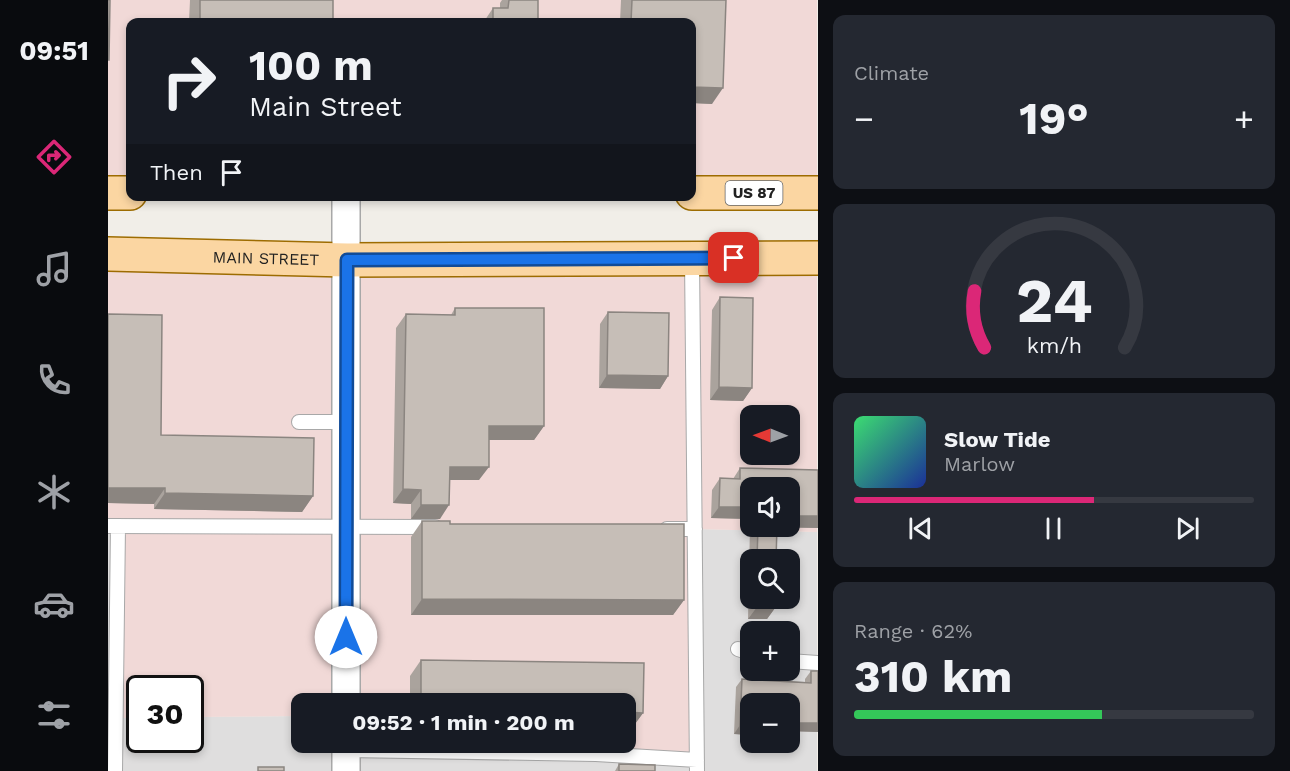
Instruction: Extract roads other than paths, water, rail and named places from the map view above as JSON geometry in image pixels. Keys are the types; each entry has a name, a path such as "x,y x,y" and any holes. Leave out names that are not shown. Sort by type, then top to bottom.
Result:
{"main road":[{"path":"108,193 126,193"},
{"name":"US 87","path":"696,193 818,193"},
{"name":"MAIN STREET","path":"108,254 347,260 818,258"}],"street":[{"path":"346,201 346,693"}],"lane":[{"path":"346,754 596,754 697,766 692,258"},
{"path":"299,422 347,422"},
{"path":"115,771 113,526 453,527"},
{"path":"649,529 695,529"},
{"path":"800,662 818,663"}]}
